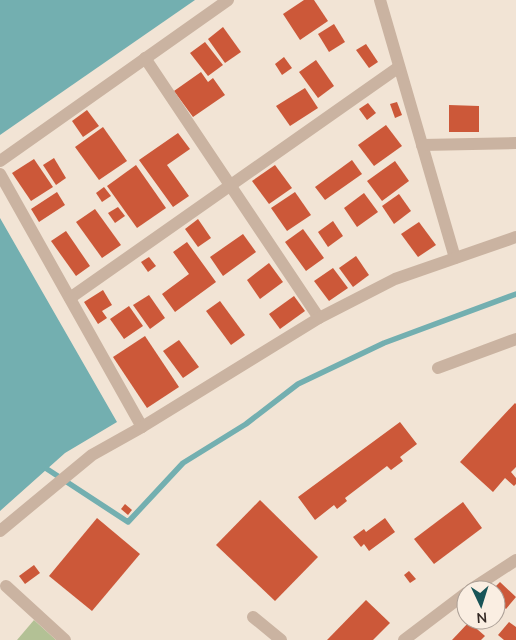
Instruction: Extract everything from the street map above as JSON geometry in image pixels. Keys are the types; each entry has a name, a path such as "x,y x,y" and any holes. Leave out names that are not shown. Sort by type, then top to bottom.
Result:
{"street":[{"path":"0,161 228,0"},
{"path":"380,0 455,258"},
{"path":"145,58 319,318"},
{"path":"70,298 400,67"},
{"path":"422,145 516,143"},
{"path":"0,174 142,427"},
{"path":"0,531 92,456 319,318 394,279 516,237"},
{"path":"438,368 516,338"},
{"path":"485,580 516,560"},
{"path":"6,586 65,640"},
{"path":"404,640 456,601"},
{"path":"253,617 281,640"}],"green space":[{"path":"34,620 56,640 17,640"}],"water":[{"path":"0,0 195,0 0,135"},
{"path":"0,218 117,422 65,453 0,511"}],"building":[{"path":"304,0 314,0 328,21 300,40 283,14"},
{"path":"334,24 345,42 329,52 318,34"},
{"path":"223,27 241,52 225,63 208,39"},
{"path":"205,42 223,65 208,76 190,53"},
{"path":"366,44 378,62 369,68 356,50"},
{"path":"284,57 292,68 282,75 275,64"},
{"path":"316,60 334,86 318,98 299,72"},
{"path":"201,72 208,82 213,78 225,95 193,117 174,91"},
{"path":"305,88 318,108 290,126 276,106"},
{"path":"397,102 402,115 395,118 390,104"},
{"path":"368,103 376,113 367,120 359,109"},
{"path":"449,105 479,106 479,132 449,132"},
{"path":"87,110 99,126 83,137 72,121"},
{"path":"386,125 402,146 374,166 358,145"},
{"path":"103,127 127,161 99,180 75,147"},
{"path":"178,133 190,149 167,165 189,196 173,207 139,160"},
{"path":"54,158 66,178 56,185 43,165"},
{"path":"34,159 53,187 31,201 12,173"},
{"path":"352,160 362,174 325,200 315,187"},
{"path":"395,161 409,181 382,201 367,181"},
{"path":"136,165 166,208 137,228 107,186"},
{"path":"275,165 292,188 269,204 252,181"},
{"path":"104,187 111,196 102,202 96,193"},
{"path":"57,192 65,205 39,222 31,209"},
{"path":"295,192 311,215 287,231 271,208"},
{"path":"364,193 378,212 357,227 344,208"},
{"path":"399,194 411,211 394,224 382,206"},
{"path":"118,207 125,216 115,223 108,213"},
{"path":"95,209 121,245 102,258 76,222"},
{"path":"198,219 211,238 198,247 185,229"},
{"path":"333,221 343,236 328,247 318,232"},
{"path":"419,222 436,245 418,257 401,234"},
{"path":"303,229 324,258 306,271 285,242"},
{"path":"66,231 90,266 76,276 51,241"},
{"path":"243,234 256,252 223,276 210,257"},
{"path":"187,242 216,282 175,312 162,294 189,274 173,252"},
{"path":"356,256 369,275 353,287 339,268"},
{"path":"149,257 156,266 148,272 141,262"},
{"path":"269,263 283,282 260,299 247,280"},
{"path":"333,268 348,288 329,301 314,281"},
{"path":"103,290 112,305 102,311 107,318 98,324 84,302"},
{"path":"149,295 165,318 150,329 133,305"},
{"path":"294,296 305,311 280,329 269,314"},
{"path":"220,301 245,335 231,345 206,311"},
{"path":"129,306 143,326 124,339 110,319"},
{"path":"145,336 179,387 147,408 113,357"},
{"path":"179,340 199,367 183,378 163,351"},
{"path":"515,403 516,467 511,472 516,478 516,484 514,486 505,478 493,492 460,462"},
{"path":"400,422 417,444 400,457 403,461 391,470 387,466 345,498 347,501 337,509 334,505 315,520 298,497"},
{"path":"260,500 318,557 275,601 216,545"},
{"path":"463,502 482,528 434,564 414,539"},
{"path":"125,504 132,510 128,515 121,509"},
{"path":"97,518 140,554 92,611 49,576"},
{"path":"385,518 395,532 369,551 364,544 361,547 353,537 364,529 366,532"},
{"path":"34,565 40,573 25,584 19,576"},
{"path":"409,571 416,579 410,583 404,575"},
{"path":"506,588 516,597 506,609"},
{"path":"366,600 390,623 373,640 327,640"},
{"path":"509,622 516,627 516,640 504,640 498,635 502,630 506,630 506,626"},
{"path":"461,630 478,630 485,636 481,640 452,640"}],"waterway":[{"path":"47,469 128,522 183,463 246,424 298,384 384,343 516,294"}]}
